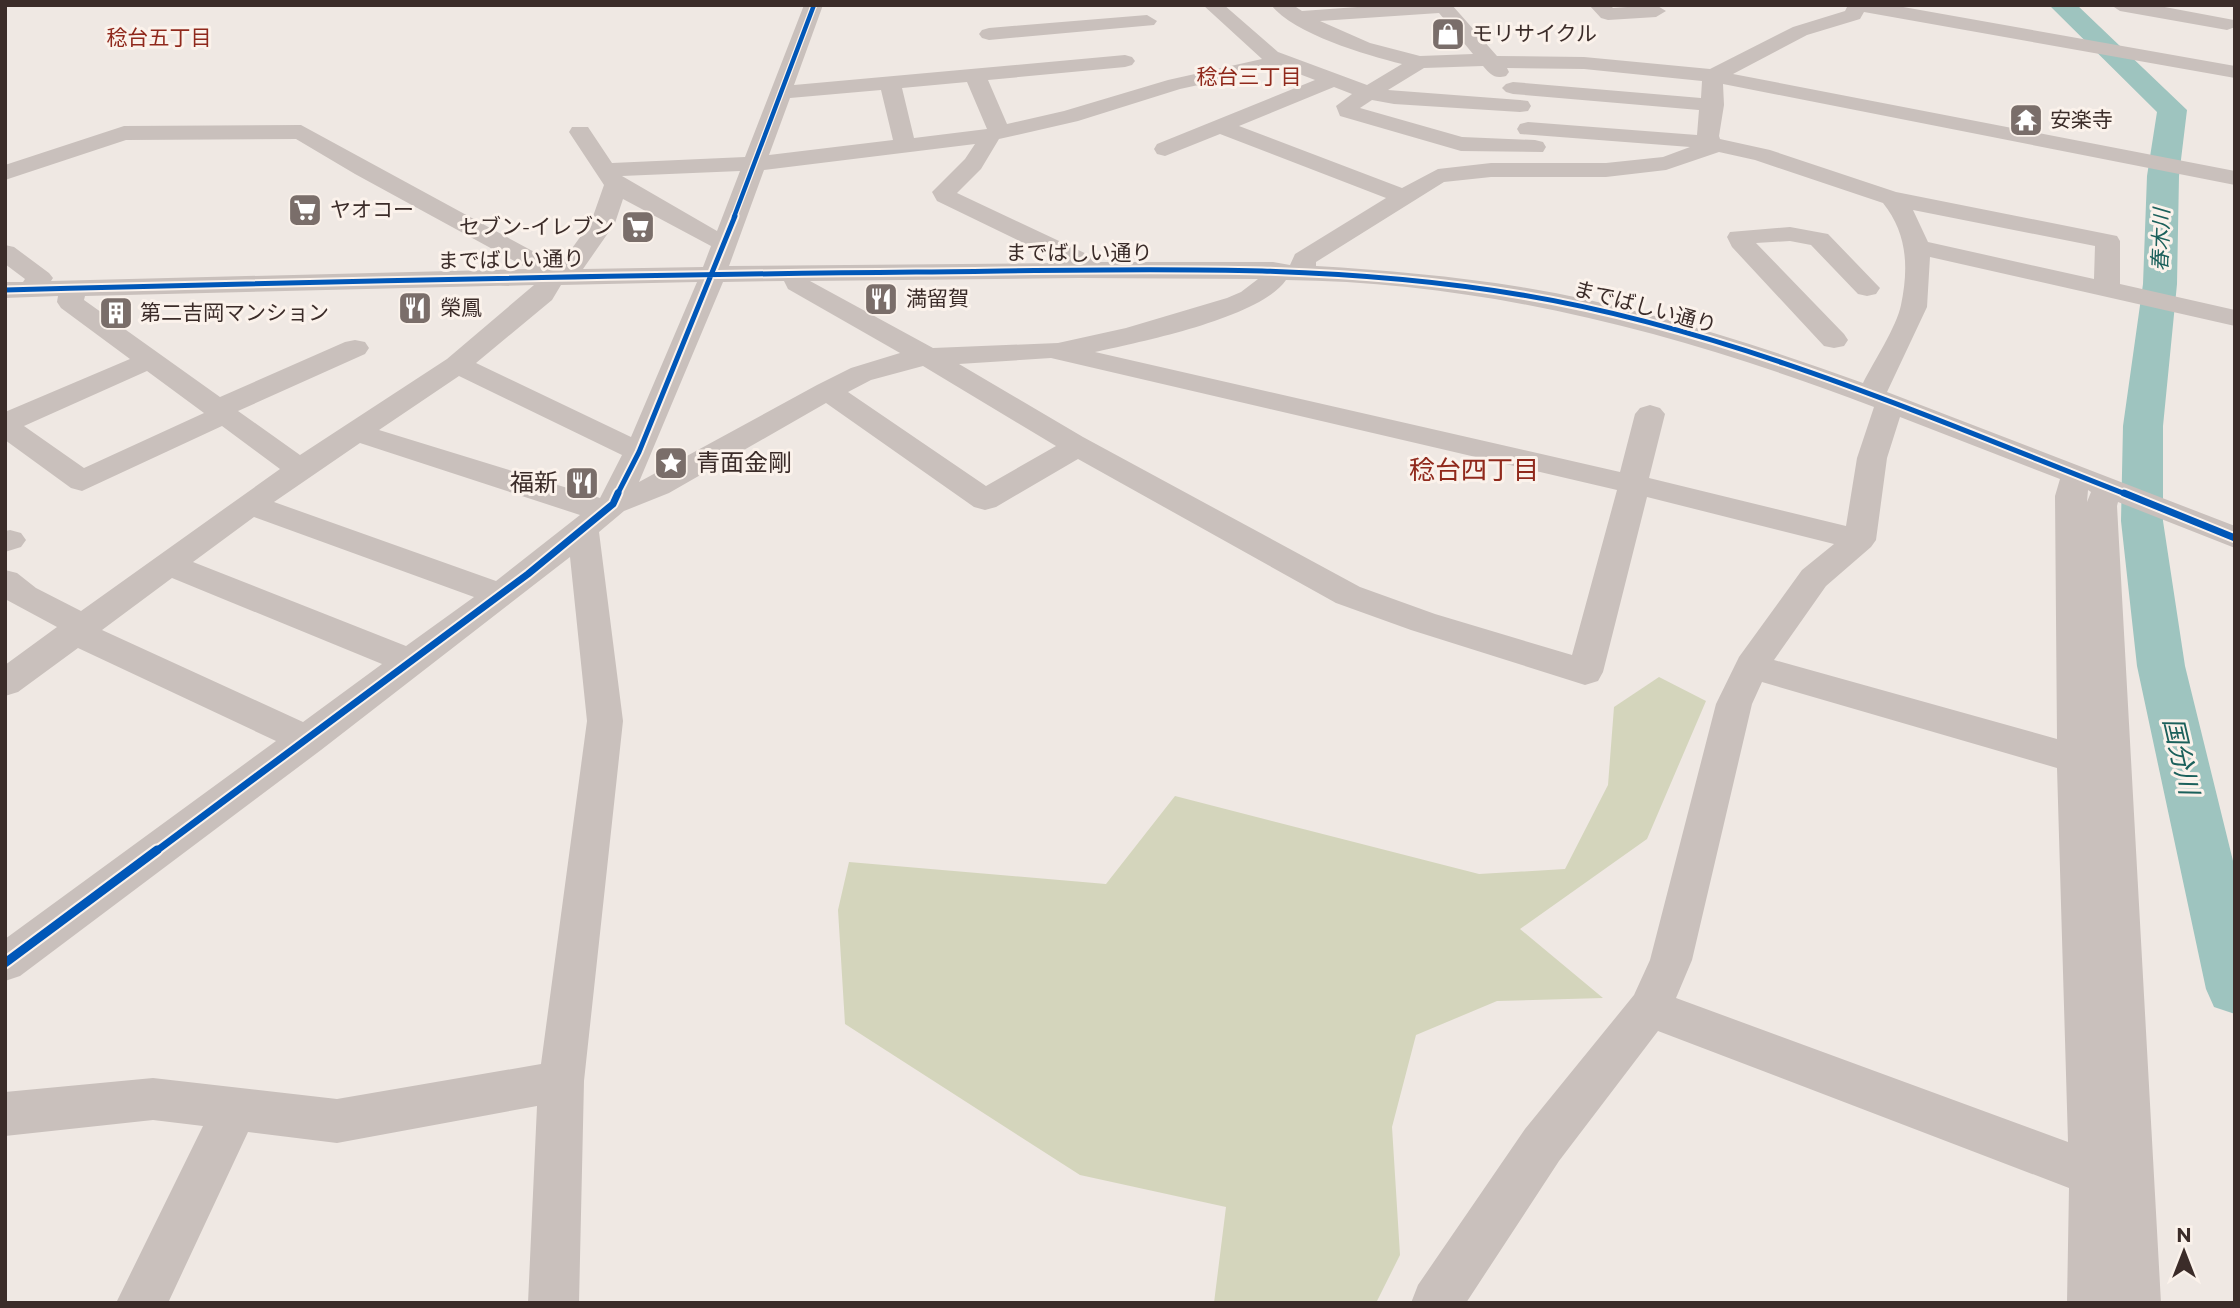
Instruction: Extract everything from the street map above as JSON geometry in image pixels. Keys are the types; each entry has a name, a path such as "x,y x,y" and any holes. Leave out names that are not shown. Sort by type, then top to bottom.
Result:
{"street":[{"path":"553,1303 561,1081 604,721 600,516 639,452 713,274 814,5"},
{"path":"1212,5 1279,61 1368,93 1394,98 1516,97 1713,105"},
{"path":"1598,5 1608,14 1656,10"},
{"path":"1713,76 1800,31 1853,15 1858,5 2235,72"},
{"path":"2120,5 2231,28"},
{"path":"2209,5 2231,28"},
{"path":"1289,11 1443,6 1491,61 1516,97 1543,170"},
{"path":"1289,11 1314,28 1352,45 1420,62 1584,63 1713,76 2235,178"},
{"path":"1003,72 988,31 1082,26 1133,20"},
{"path":"1957,44 1963,24"},
{"path":"1082,26 1100,64"},
{"path":"780,93 1125,61"},
{"path":"610,177 754,164 995,133 1082,113 1167,86 1279,61"},
{"path":"1420,62 1347,106 1348,111 1461,144 1531,138 1710,143 1762,155 1891,198 2108,241 2107,289"},
{"path":"1066,67 1082,113"},
{"path":"975,75 995,133"},
{"path":"1301,271 1304,259 1402,196 1446,174 1491,170 1605,170 1666,163 1710,148 1708,136 1713,105 1713,76"},
{"path":"1165,149 1219,114 1332,80"},
{"path":"890,83 905,145"},
{"path":"1167,86 1219,114 1402,196"},
{"path":"5,173 124,132 301,132 363,169 540,265 553,276"},
{"path":"580,132 610,177 712,239 726,239"},
{"path":"995,133 983,151 944,192 945,196 1082,261 1083,271"},
{"path":"5,683 300,469 359,433 457,365 543,294 553,276 571,267 606,217 610,177"},
{"path":"1436,1303 1542,1146 1650,1008 1671,960 1734,704 1751,666 1814,578 1860,540 1880,398 1914,307 1918,247 1906,216 1891,198"},
{"path":"1834,340 1741,242 1740,237 1790,234 1819,239 1867,288"},
{"path":"1918,247 2235,318"},
{"path":"5,252 40,278 18,290"},
{"path":"5,963 308,740 501,595 600,516 827,391 861,374 901,360 1051,350 1102,343 1236,304 1250,298 1273,280 1273,270"},
{"name":"までばしい通り","path":"18,290 553,276 1273,270 1470,287 1589,309 1671,329 1758,356 1880,398 2235,538"},
{"path":"798,273 797,284 928,357 1078,446 1348,595 1423,622 1585,672 1632,496 1632,484 1650,414"},
{"path":"73,289 70,302 300,469"},
{"path":"150,360 5,425 82,481 355,348"},
{"path":"1051,350 1632,484 1860,540"},
{"path":"457,365 639,452"},
{"path":"827,391 985,500 1078,446"},
{"path":"359,433 600,516"},
{"path":"2092,1303 2093,1174 2077,759 2071,496 2101,484 2136,1303"},
{"path":"251,505 501,595"},
{"path":"169,565 411,662"},
{"path":"5,581 24,596 79,629 308,740"},
{"path":"1751,666 2077,759"},
{"path":"1650,1008 2093,1174"},
{"path":"5,1114 153,1099 337,1121 561,1081"},
{"path":"141,1303 178,1233 235,1110"}],"green space":[{"path":"1659,677 1706,701 1647,839 1520,929 1603,998 1497,1001 1416,1035 1392,1127 1400,1255 1376,1303 1214,1303 1226,1207 1080,1175 845,1024 838,910 849,862 1106,884 1175,796 1479,874 1565,869 1608,785 1614,707"}],"waterway":[{"name":"春木川","path":"2062,5 2172,110 2163,176 2160,284 2143,426 2142,521 2161,666 2235,989"}],"cycle path":[{"path":"5,963 528,574 613,504 639,452 713,274 814,5"},
{"path":"5,290 583,276 1153,270 1301,273 1449,284 1580,306 1749,353 1915,412 2235,538"}],"place":[{"name":"モリサイクル","path":"1448,34"},
{"name":"安楽寺","path":"2026,120"},
{"name":"ヤオコー","path":"305,210"},
{"name":"セブン-イレブン","path":"638,227"},
{"name":"満留賀","path":"881,299"},
{"name":"榮鳳","path":"415,308"},
{"name":"第二吉岡マンション","path":"116,313"},
{"name":"青面金剛","path":"671,463"},
{"name":"福新","path":"582,483"}],"district":[{"name":"稔台五丁目","path":"159,38"},
{"name":"稔台三丁目","path":"1249,77"},
{"name":"稔台四丁目","path":"1474,470"}],"water label":[{"name":"国分川","path":"2181,756"}]}
